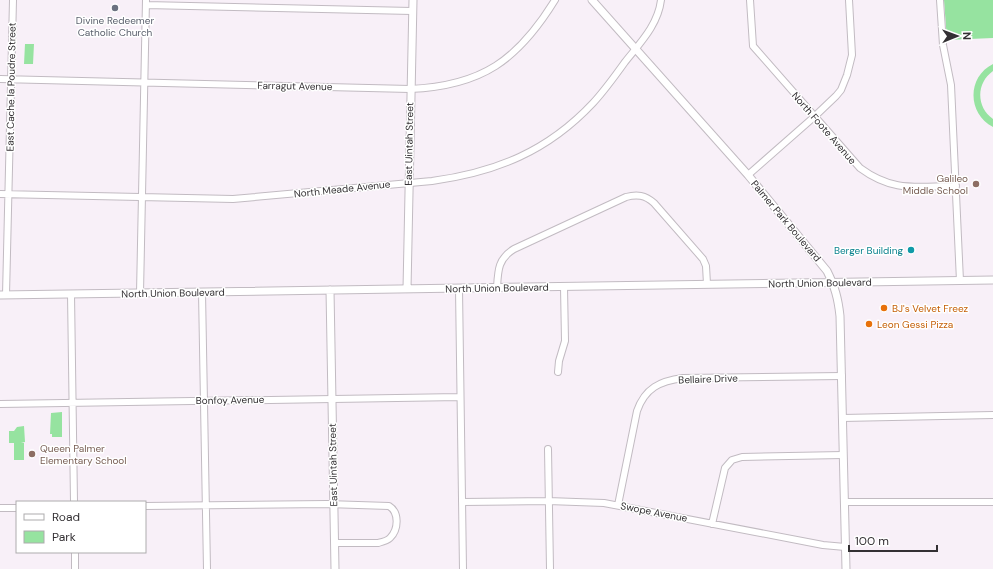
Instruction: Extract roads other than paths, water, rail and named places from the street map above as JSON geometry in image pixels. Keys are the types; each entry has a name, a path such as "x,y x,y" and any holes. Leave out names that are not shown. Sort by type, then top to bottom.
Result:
{"main road":[{"name":"East Uintah Street","path":"407,289 408,182 413,0"},
{"name":"Palmer Park Boulevard","path":"592,0 748,175 823,266 833,283 838,296 840,316 846,569"},
{"name":"North Union Boulevard","path":"3,295 993,280"},
{"name":"East Uintah Street","path":"330,290 335,569"}],"street":[{"name":"East Cache la Poudre Street","path":"3,295 8,194 13,0"},
{"name":"Farragut Avenue","path":"0,79 410,89 448,86 464,81 492,68 518,49 532,34 555,0"},
{"name":"North Meade Avenue","path":"0,194 233,199 452,178 499,166 541,146 561,132 594,102 647,35 655,22 661,0"},
{"name":"North Foote Avenue","path":"750,0 753,46 860,168 883,182 899,186 956,186"},
{"path":"748,175 814,117 836,96 843,86 848,75 852,55 849,0"},
{"path":"940,0 943,39 951,85 960,281"},
{"path":"140,293 146,3 412,11"},
{"path":"497,288 499,267 502,259 507,253 626,197 634,195 648,198 654,203 703,259 706,266 707,284"},
{"path":"558,372 559,361 565,342 564,286"},
{"path":"459,289 463,569"},
{"path":"202,292 207,569"},
{"path":"71,294 74,501"},
{"name":"Bellaire Drive","path":"618,505 640,401 646,394 659,384 683,378 842,376"},
{"name":"Bonfoy Avenue","path":"0,404 460,396"},
{"path":"842,418 993,415"},
{"path":"548,449 550,569"},
{"path":"712,524 725,468 732,460 742,457 843,455"},
{"name":"Swope Avenue","path":"462,502 548,501 590,502 618,505 823,546 845,547"},
{"path":"844,502 993,502"},
{"path":"146,506 389,506 395,512 397,521 394,532 391,537 383,542 334,543"},
{"path":"0,508 16,508"},
{"path":"75,553 76,569"}],"place":[{"name":"Divine Redeemer Catholic Church","path":"115,8"},
{"name":"Galileo Middle School","path":"976,184"},
{"name":"Berger Building","path":"911,250"},
{"name":"BJ's Velvet Freez","path":"884,308"},
{"name":"Leon Gessi Pizza","path":"869,324"},
{"name":"Queen Palmer Elementary School","path":"32,454"}]}
